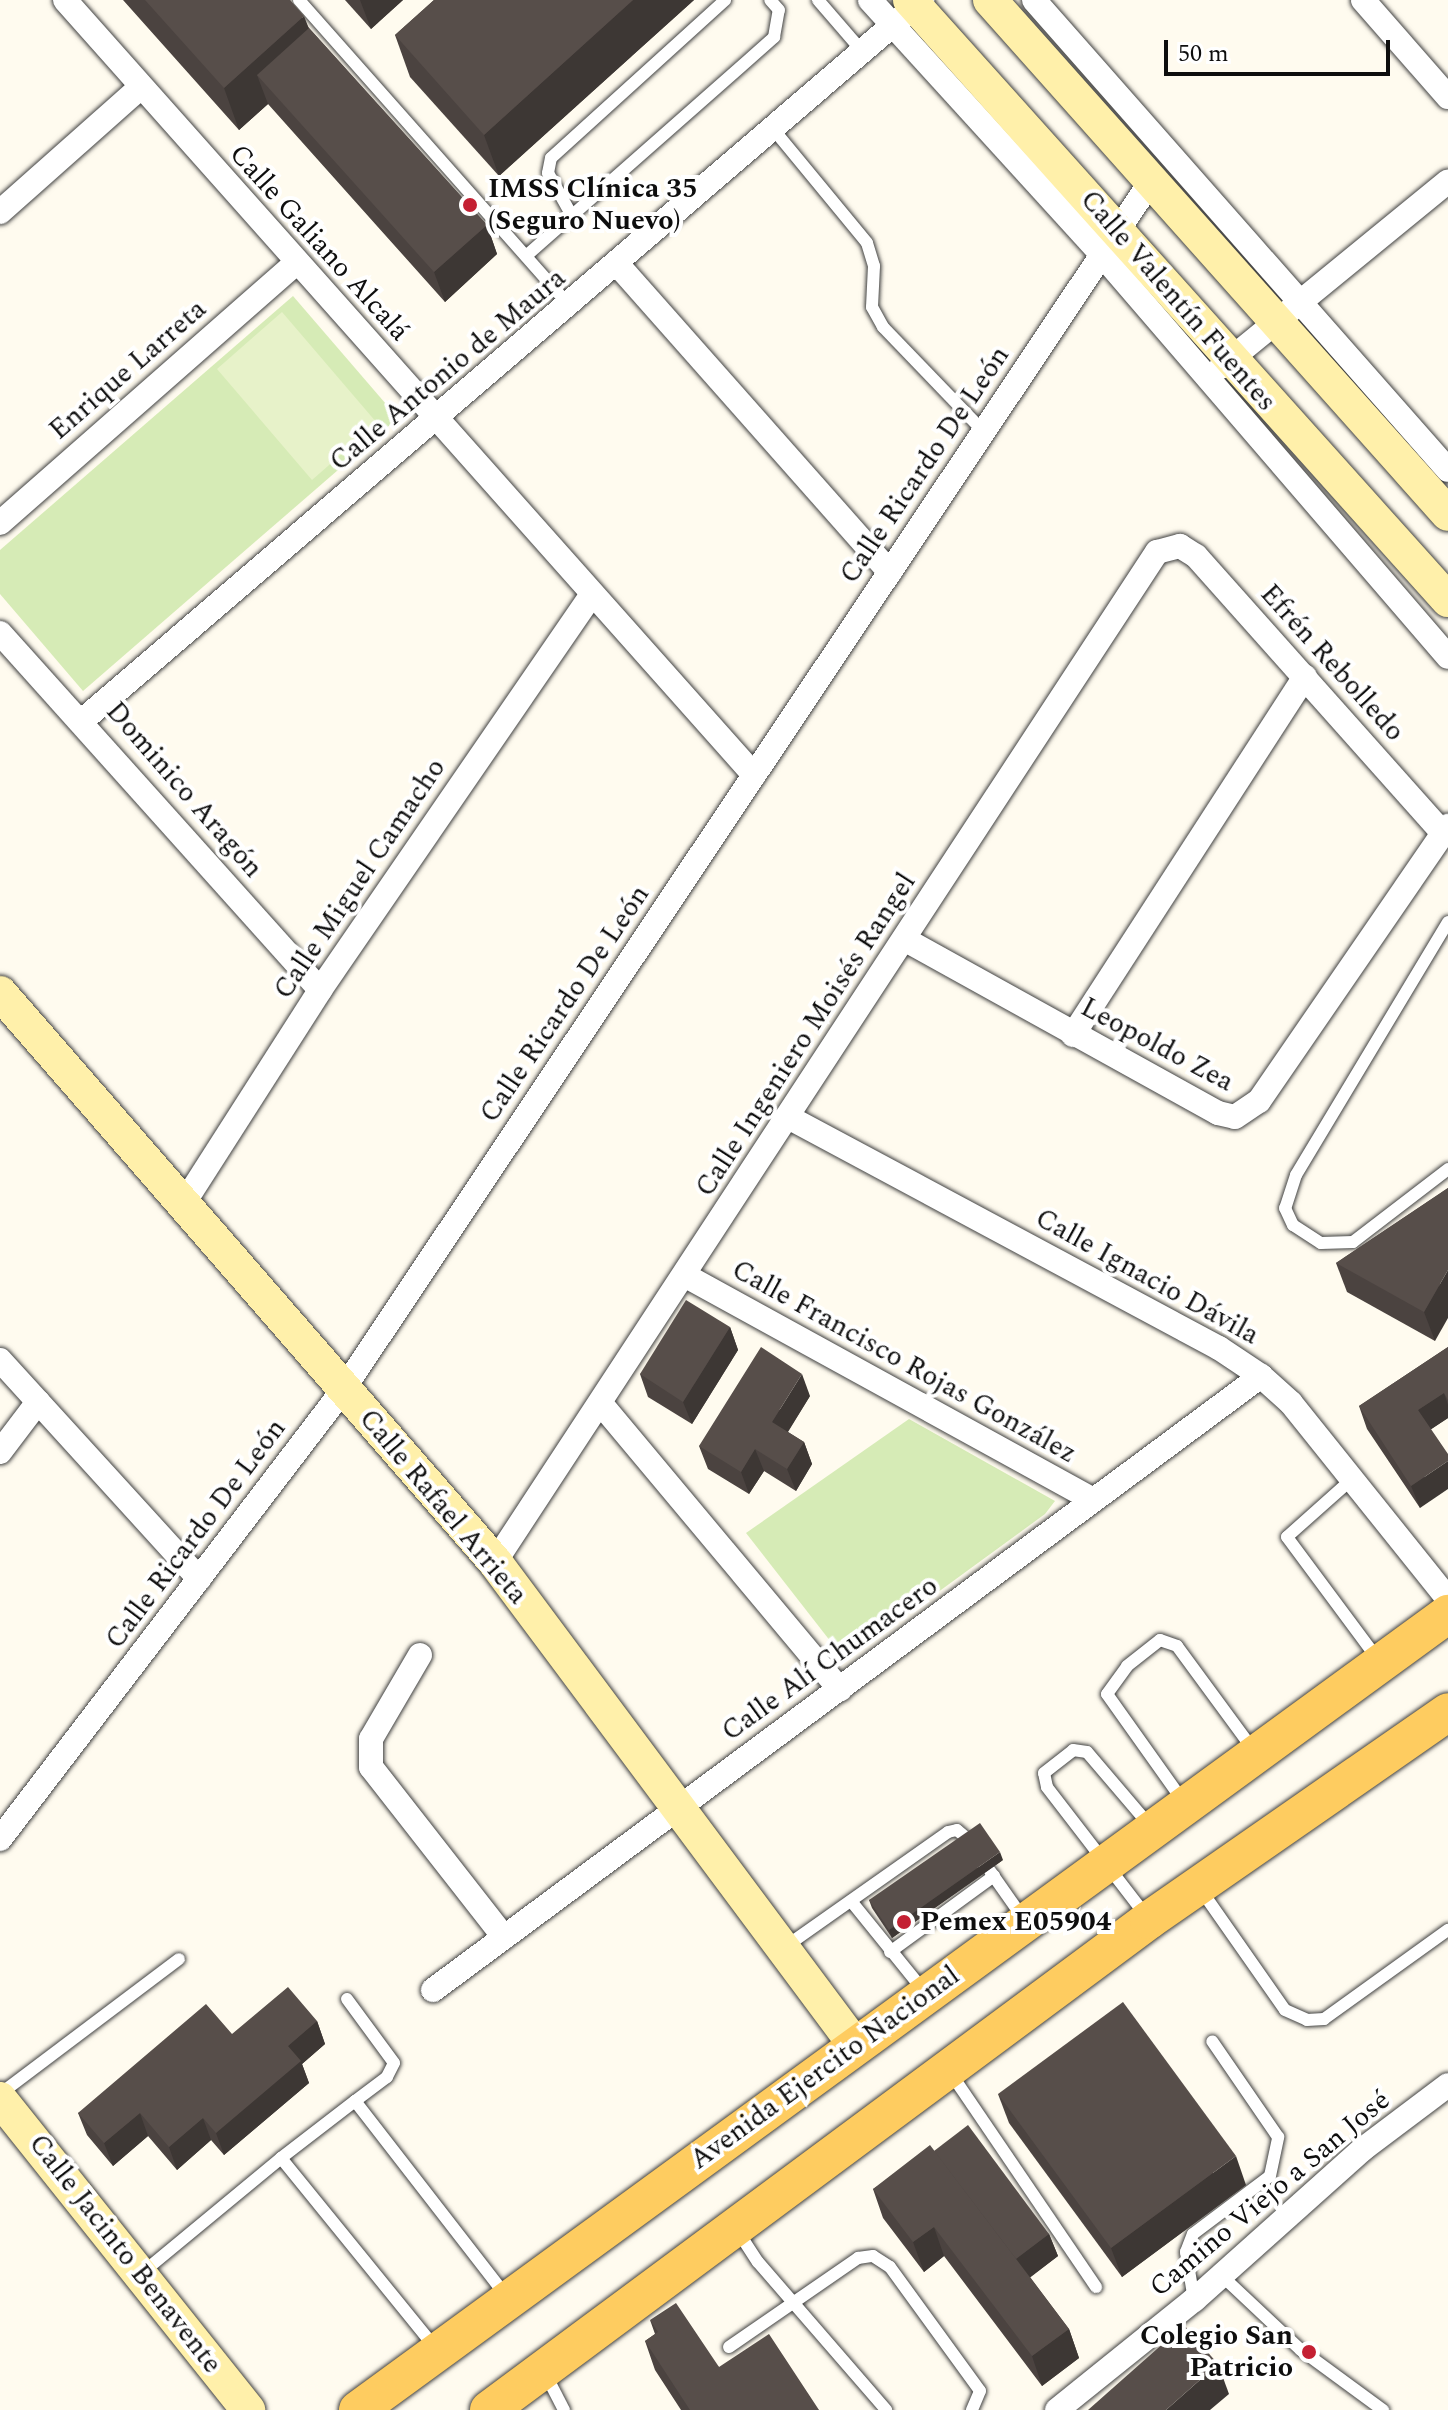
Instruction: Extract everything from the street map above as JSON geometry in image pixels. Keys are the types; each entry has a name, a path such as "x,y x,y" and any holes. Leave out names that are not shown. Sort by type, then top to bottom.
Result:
{"main road":[{"name":"Avenida Ejercito Nacional","path":"358,2410 1448,1614"},
{"path":"489,2410 1149,1920 1448,1712"}],"street":[{"name":"Calle Galiano Alcalá","path":"65,0 754,775"},
{"path":"870,0 910,8"},
{"name":"Calle Valentín Fuentes","path":"990,0 1151,181 1290,312 1448,514"},
{"path":"1034,0 1290,312 1448,470"},
{"path":"1363,0 1448,97"},
{"name":"Calle Antonio de Maura","path":"83,720 618,265 910,8"},
{"name":"Calle Valentín Fuentes","path":"910,8 1218,370 1448,600"},
{"path":"0,212 141,87"},
{"name":"Calle Ricardo De León","path":"0,1839 343,1390 1151,181"},
{"path":"1448,181 1218,370 1448,657"},
{"name":"Enrique Larreta","path":"0,523 296,263"},
{"path":"618,265 890,572"},
{"name":"Efrén Rebolledo","path":"1170,545 1196,556 1445,829"},
{"name":"Calle Ingeniero Moisés Rangel","path":"495,1562 602,1405 1153,556 1170,545"},
{"name":"Calle Miguel Camacho","path":"184,1203 320,990 592,594"},
{"name":"Dominico Aragón","path":"0,633 83,720 320,990"},
{"path":"1073,1035 1305,677"},
{"name":"Leopoldo Zea","path":"904,939 1218,1113 1235,1117 1249,1111 1445,829"},
{"name":"Calle Rafael Arrieta","path":"0,993 495,1562 855,2045"},
{"name":"Calle Ignacio Dávila","path":"788,1117 1219,1348 1261,1376 1291,1403 1448,1599"},
{"name":"Calle Francisco Rojas González","path":"686,1276 1094,1500"},
{"path":"0,1360 199,1579"},
{"name":"Calle Alí Chumacero","path":"433,1990 1261,1376"},
{"path":"0,1452 38,1402"},
{"path":"602,1405 840,1690"},
{"path":"420,1655 371,1739 371,1767 504,1937"},
{"name":"Camino Viejo a San José","path":"1057,2410 1194,2300 1363,2149 1448,2085"},
{"name":"Calle Jacinto Benavente","path":"0,2097 248,2410"}],"lane":[{"path":"299,0 570,306"},
{"path":"571,214 551,182 551,158 725,0"},
{"path":"526,256 774,37 779,10 770,0"},
{"path":"818,0 862,51"},
{"path":"774,130 867,243 874,266 872,307 883,327 984,432"},
{"path":"1448,922 1296,1175 1285,1208 1293,1225 1321,1243 1353,1242 1448,1169"},
{"path":"1352,1479 1287,1537 1380,1664"},
{"path":"1185,1804 1107,1694 1127,1666 1160,1640 1177,1646 1256,1753"},
{"path":"1149,1920 1042,1780 1073,1750 1087,1752 1152,1828"},
{"path":"783,1949 948,1832 957,1830 969,1840"},
{"path":"905,1863 915,1878"},
{"path":"890,1952 940,1910 992,1873 1025,1921"},
{"path":"1199,1888 1285,2010 1307,2020 1324,2019 1448,1930"},
{"path":"851,1901 926,1993"},
{"path":"0,2097 179,1959"},
{"path":"142,2273 281,2158 387,2077 394,2063 347,1999"},
{"path":"1194,2300 1186,2252 1193,2234 1270,2176 1278,2137 1212,2041"},
{"path":"948,2070 1096,2287"},
{"path":"355,2101 509,2299"},
{"path":"281,2158 438,2352"},
{"path":"735,2227 758,2262 886,2410"},
{"path":"729,2347 858,2258 881,2259 980,2391 972,2410"},
{"path":"1221,2275 1301,2350 1383,2410"},
{"path":"543,2370 564,2410"}],"green space":[{"path":"293,296 398,418 83,691 0,594 0,550"},
{"path":"282,312 377,423 312,480 217,369"},
{"path":"909,1419 1055,1501 1045,1514 845,1660 746,1533"}],"building":[{"path":"145,0 290,0 304,16 224,88"},
{"path":"434,0 633,0 484,135 395,35"},
{"path":"309,28 487,225 434,272 257,75"},
{"path":"1448,1188 1448,1270 1424,1312 1336,1263"},
{"path":"686,1300 730,1327 683,1402 640,1374"},
{"path":"761,1347 802,1374 772,1422 804,1442 787,1469 755,1449 741,1472 699,1446"},
{"path":"1448,1347 1448,1400 1444,1393 1418,1410 1448,1454 1448,1461 1411,1486 1359,1406"},
{"path":"980,1823 1000,1852 889,1930 869,1900"},
{"path":"288,1987 317,2021 288,2046 301,2061 216,2133 203,2118 169,2147 140,2113 104,2143 78,2113 206,2004 232,2034"},
{"path":"1123,2002 1236,2156 1111,2248 998,2094"},
{"path":"968,2125 1049,2234 1016,2259 934,2151"},
{"path":"930,2145 1069,2329 1032,2356 934,2227 913,2242 873,2189"},
{"path":"676,2303 719,2367 769,2334 819,2410 690,2410 645,2341 658,2332 650,2320"},
{"path":"1184,2325 1218,2364 1166,2410 1088,2410"}],"place":[{"name":"IMSS Clínica 35 (Seguro Nuevo)","path":"470,205"},
{"name":"Pemex E05904","path":"904,1922"},
{"name":"Colegio San Patricio","path":"1309,2352"}]}
